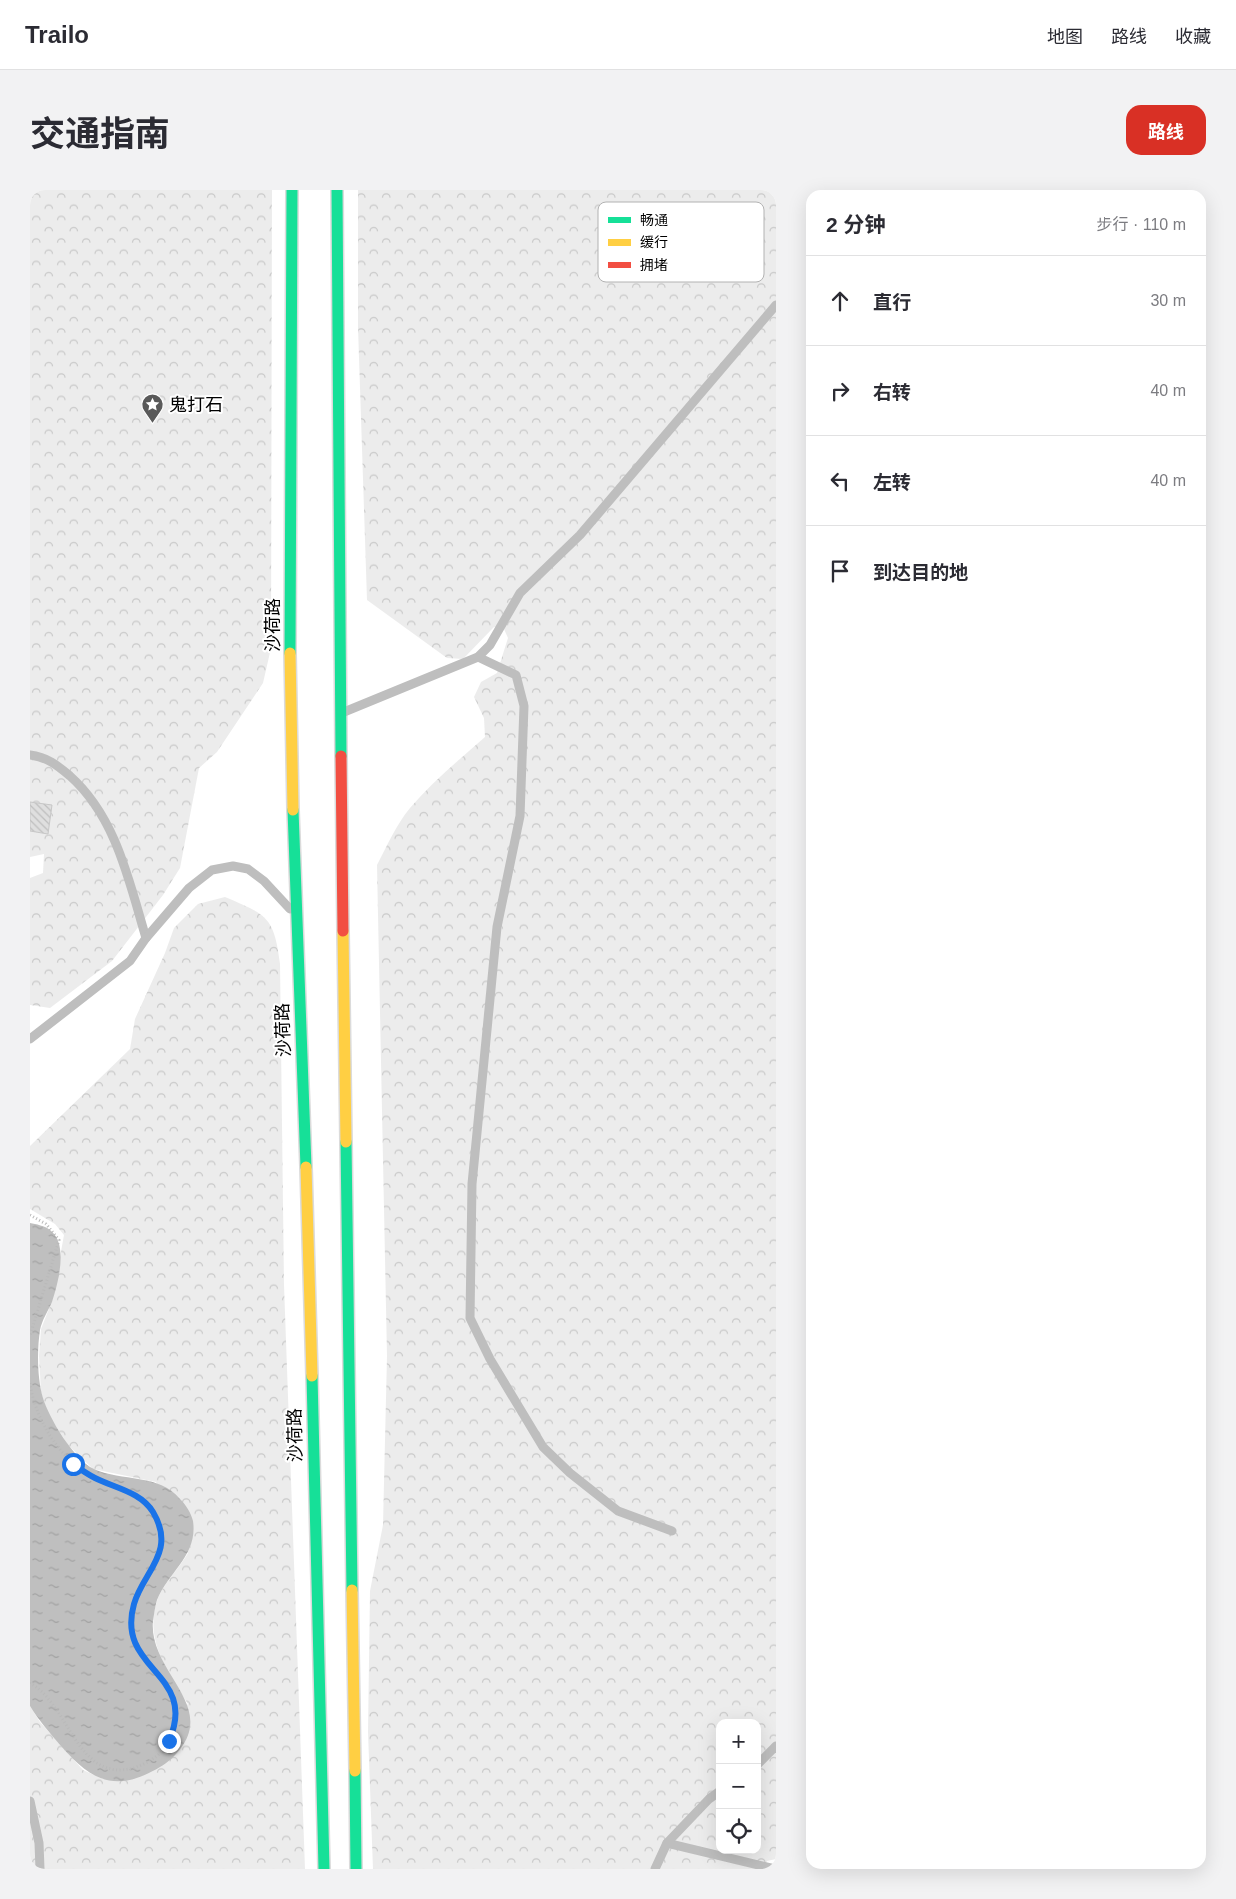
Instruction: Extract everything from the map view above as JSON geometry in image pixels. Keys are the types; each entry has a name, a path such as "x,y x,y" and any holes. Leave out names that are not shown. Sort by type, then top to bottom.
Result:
{"main road":[{"name":"沙荷路","path":"292,190 290,741 306,1157 324,1869"},
{"path":"337,190 341,714 356,1869"}],"lane":[{"path":"341,714 478,657 490,645 520,593 580,534 776,305"},
{"path":"478,657 516,675 524,706 520,816 497,926 472,1184 470,1318 490,1359 542,1447 570,1473 618,1511 672,1530"},
{"path":"30,755 41,756 56,764 81,786 101,812 127,874 146,938"},
{"path":"30,1039 130,961 146,938 189,888 212,870 223,867 240,867 255,874 296,914"},
{"path":"758,1764 776,1746"},
{"path":"655,1869 667,1843 709,1799 716,1795"},
{"path":"30,1801 39,1843 40,1869"},
{"path":"667,1843 775,1869"}],"path":[{"path":"30,1215 46,1224 59,1240 30,1336"},
{"path":"30,1383 36,1409 46,1427 73,1464 97,1479 144,1501 153,1511 158,1522 160,1533 159,1554 134,1604 132,1629 136,1648 173,1694 176,1718 173,1731 164,1750 145,1764 127,1769 105,1767 87,1757 53,1704 37,1687 30,1683"}],"green space":[{"path":"30,190 272,190 271,648 263,683 217,752 199,768 180,868 163,895 112,961 50,1008 30,1005 30,878 43,873 44,854 30,857"},
{"path":"358,190 776,190 776,1859 767,1861 765,1869 373,1869 368,1732 370,1591 383,1525 387,1356 377,865 396,828 418,798 485,737 484,718 474,697 481,682 497,673 508,638 504,629 494,627 463,659 447,658 367,600 358,327"},
{"path":"225,897 250,908 266,919 275,936 280,964 284,1285 305,1869 30,1869 30,1706 40,1722 83,1770 103,1779 188,1704 160,1656 154,1629 154,1615 159,1595 188,1553 156,1482 93,1469 68,1445 48,1414 41,1392 39,1356 41,1329 52,1301 64,1235 55,1224 30,1209 30,1146 130,1049 135,1019 165,953 174,928 198,904"}],"water":[{"path":"30,1223 43,1226 56,1236 61,1254 57,1285 40,1330 38,1364 43,1398 63,1438 78,1457 94,1469 116,1476 140,1479 162,1485 182,1501 190,1512 193,1521 191,1544 157,1600 153,1621 154,1636 158,1650 186,1702 190,1714 189,1733 180,1750 170,1760 145,1775 131,1780 106,1780 84,1768 61,1746 30,1706"}],"building":[{"path":"30,802 52,805 48,834 30,831"}],"traffic: fast":[{"path":"290,653 292,190"},
{"path":"337,190 341,756"},
{"path":"293,810 306,1167"},
{"path":"346,1142 352,1590"},
{"path":"312,1376 324,1869"},
{"path":"355,1771 356,1869"}],"traffic: slow":[{"path":"290,653 293,810"},
{"path":"343,931 346,1142"},
{"path":"306,1167 312,1376"},
{"path":"352,1590 355,1771"}],"traffic: jam":[{"path":"341,756 343,931"}],"place":[{"name":"鬼打石","path":"153,424"}],"route":[{"path":"73,1464 85,1473 144,1501 153,1511 158,1522 160,1533 159,1554 149,1576 136,1596 132,1612 132,1629 136,1648 173,1694 176,1704 176,1718 169,1741"}]}
